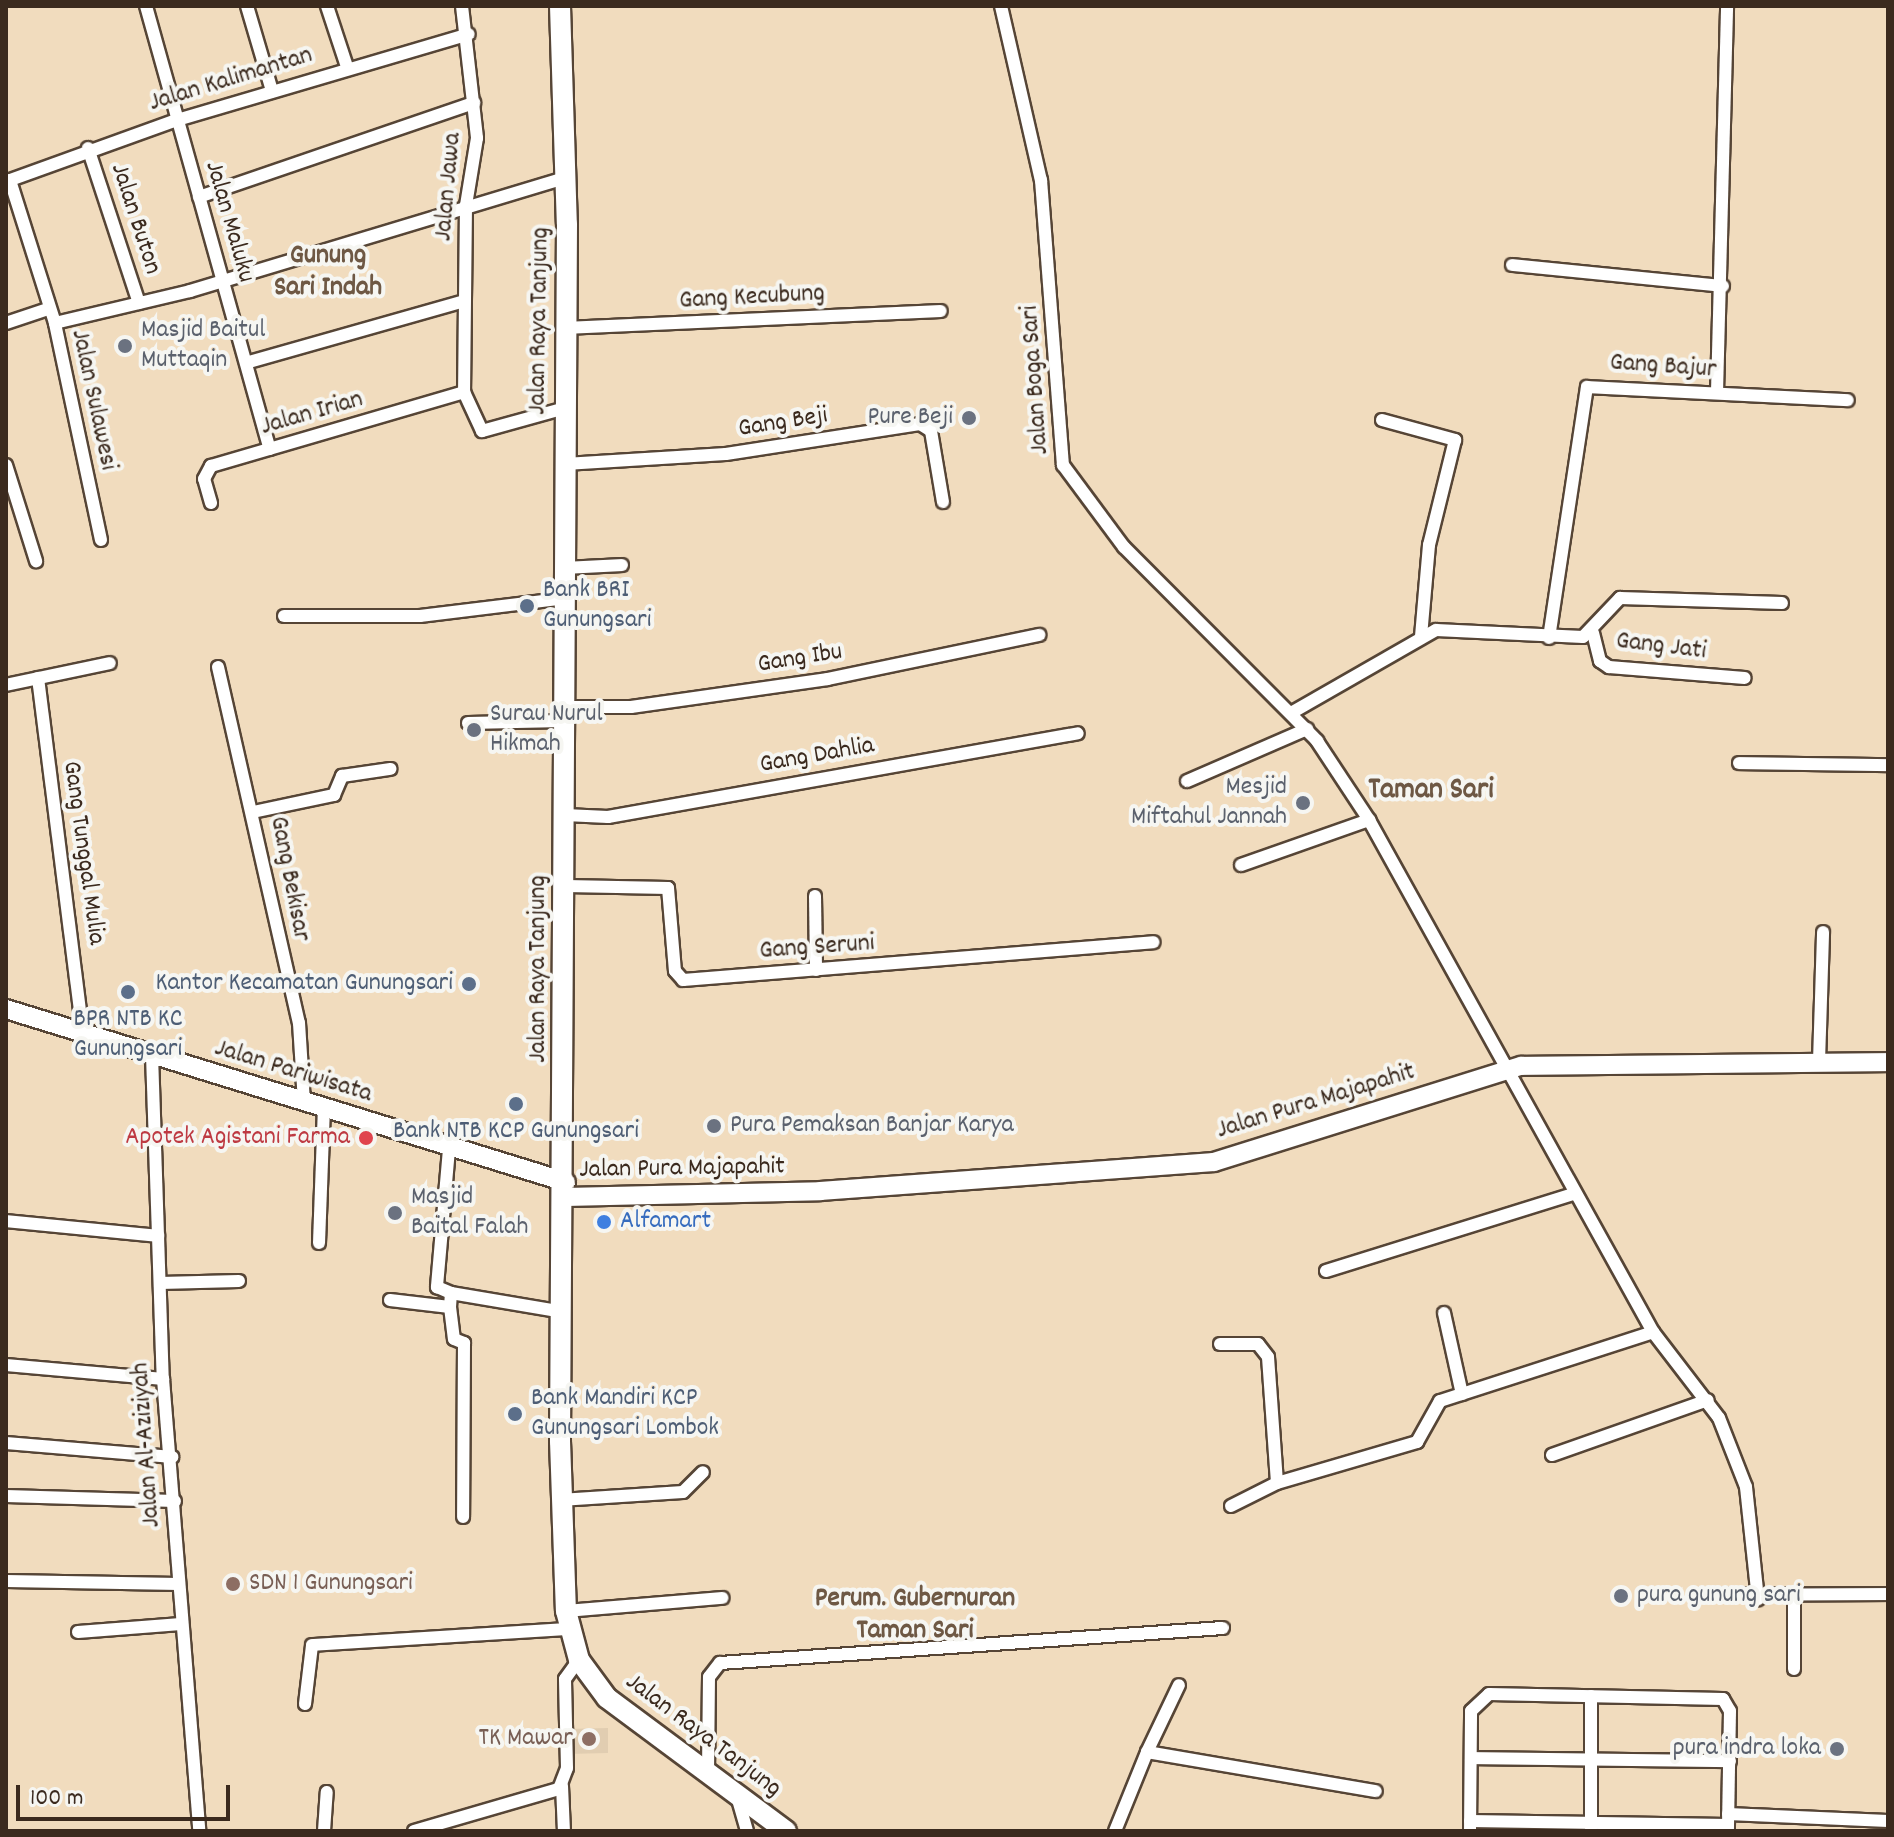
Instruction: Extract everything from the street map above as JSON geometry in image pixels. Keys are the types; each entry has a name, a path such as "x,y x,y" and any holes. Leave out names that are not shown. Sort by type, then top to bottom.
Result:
{"main road":[{"name":"Jalan Raya Tanjung","path":"560,6 567,177 564,714 566,1190 560,1500 568,1620 579,1660 617,1707 786,1831"}],"street":[{"name":"Jalan Maluku","path":"146,6 222,280 249,362 270,449"},
{"path":"247,6 272,91"},
{"path":"327,6 347,67"},
{"name":"Jalan Jawa","path":"462,6 469,34 477,171 466,205 464,392 473,419 487,431 565,408"},
{"name":"Jalan Boga Sari","path":"1001,6 1041,180 1063,465 1124,547 1307,729 1369,820 1511,1067 1573,1194 1653,1332 1708,1400 1746,1487 1758,1599"},
{"path":"1717,392 1723,286 1727,6"},
{"name":"Jalan Kalimantan","path":"10,180 88,148 347,67 469,34"},
{"path":"199,197 474,103"},
{"name":"Jalan Buton","path":"88,148 139,303"},
{"path":"55,323 222,280 567,177"},
{"name":"Jalan Sulawesi","path":"10,180 45,310 55,323 101,540"},
{"path":"1512,265 1723,286"},
{"path":"249,362 464,301"},
{"path":"6,323 45,310"},
{"name":"Gang Kecubung","path":"565,328 941,311"},
{"name":"Gang Bajur","path":"1549,638 1583,391 1596,384 1848,400"},
{"name":"Jalan Irian","path":"211,503 207,469 464,392"},
{"path":"1382,420 1455,440 1429,545 1421,636"},
{"name":"Gang Beji","path":"565,464 726,454 920,424 931,431 943,502"},
{"path":"6,465 36,561"},
{"path":"565,568 622,565"},
{"path":"284,616 420,616 566,598"},
{"path":"1291,713 1421,636 1457,628 1549,638 1593,633 1620,598 1782,603"},
{"name":"Gang Jati","path":"1593,633 1600,661 1609,667 1745,678"},
{"name":"Gang Ibu","path":"468,723 631,707 828,679 1039,635"},
{"path":"6,685 110,663"},
{"name":"Gang Bekisar","path":"218,667 301,1033 304,1102"},
{"name":"Gang Tunggal Mulia","path":"38,678 83,1033"},
{"path":"1187,781 1307,729"},
{"name":"Gang Dahlia","path":"565,815 608,817 1078,733"},
{"path":"1739,763 1888,765"},
{"path":"253,812 334,795 342,776 390,769"},
{"path":"1241,865 1369,820"},
{"name":"Gang Seruni","path":"566,886 668,888 674,969 683,980 1153,942"},
{"path":"815,896 816,970"},
{"path":"1819,1062 1823,932"},
{"name":"Jalan Pariwisata","path":"6,1009 304,1102 566,1190"},
{"name":"Jalan Al-Aziziyah","path":"152,1055 163,1379 172,1457 181,1624 199,1831"},
{"name":"Jalan Pura Majapahit","path":"566,1190 820,1191 1214,1162 1511,1067 1888,1062"},
{"path":"319,1243 324,1109"},
{"path":"449,1149 437,1287 451,1293 563,1312"},
{"path":"1326,1271 1573,1194"},
{"path":"6,1221 158,1236"},
{"path":"160,1283 239,1281"},
{"path":"451,1293 454,1339 464,1343 463,1517"},
{"path":"390,1300 450,1307"},
{"path":"1444,1313 1462,1394"},
{"path":"1231,1506 1277,1483 1417,1442 1432,1426 1436,1404 1653,1332"},
{"path":"1220,1344 1258,1344 1268,1357 1277,1483"},
{"path":"6,1365 163,1379"},
{"path":"1552,1455 1708,1400"},
{"path":"6,1443 172,1457"},
{"path":"560,1500 683,1492 703,1472"},
{"path":"6,1496 175,1501"},
{"path":"6,1581 179,1584"},
{"path":"1698,1595 1758,1599 1888,1594"},
{"path":"1794,1597 1794,1669"},
{"path":"305,1704 312,1645 568,1620 722,1598"},
{"path":"78,1632 181,1624"},
{"path":"708,1772 709,1677 720,1663 1223,1628"},
{"path":"564,1831 565,1679 579,1660"},
{"path":"1115,1831 1147,1752 1179,1685"},
{"path":"1728,1823 1729,1706 1718,1697 1489,1694 1471,1711 1470,1826 1595,1826 1885,1820"},
{"path":"1591,1696 1590,1760 1595,1826"},
{"path":"1147,1752 1376,1791"},
{"path":"1471,1758 1730,1761"},
{"path":"414,1831 547,1796 562,1786"},
{"path":"324,1831 327,1792"},
{"path":"737,1796 747,1831"}],"shaded area":[{"path":"608,1728 608,1753 567,1754 566,1729"}],"place":[{"name":"Masjid Baitul Muttaqin","path":"125,346"},
{"name":"Pure Beji","path":"969,418"},
{"name":"Bank BRI Gunungsari","path":"527,606"},
{"name":"Surau Nurul Hikmah","path":"474,730"},
{"name":"Mesjid Miftahul Jannah","path":"1303,803"},
{"name":"Kantor Kecamatan Gunungsari","path":"469,984"},
{"name":"BPR NTB KC Gunungsari","path":"128,992"},
{"name":"Bank NTB KCP Gunungsari","path":"516,1104"},
{"name":"Pura Pemaksan Banjar Karya","path":"714,1126"},
{"name":"Apotek Agistani Farma","path":"366,1138"},
{"name":"Masjid Baital Falah","path":"395,1213"},
{"name":"Alfamart","path":"604,1222"},
{"name":"Bank Mandiri KCP Gunungsari Lombok","path":"515,1414"},
{"name":"SDN 1 Gunungsari","path":"233,1584"},
{"name":"pura gunung sari","path":"1621,1596"},
{"name":"TK Mawar","path":"589,1739"},
{"name":"pura indra loka","path":"1837,1749"}],"district":[{"name":"Gunung Sari Indah","path":"328,273"},
{"name":"Taman Sari","path":"1431,792"},
{"name":"Perum. Gubernuran Taman Sari","path":"915,1616"}]}
